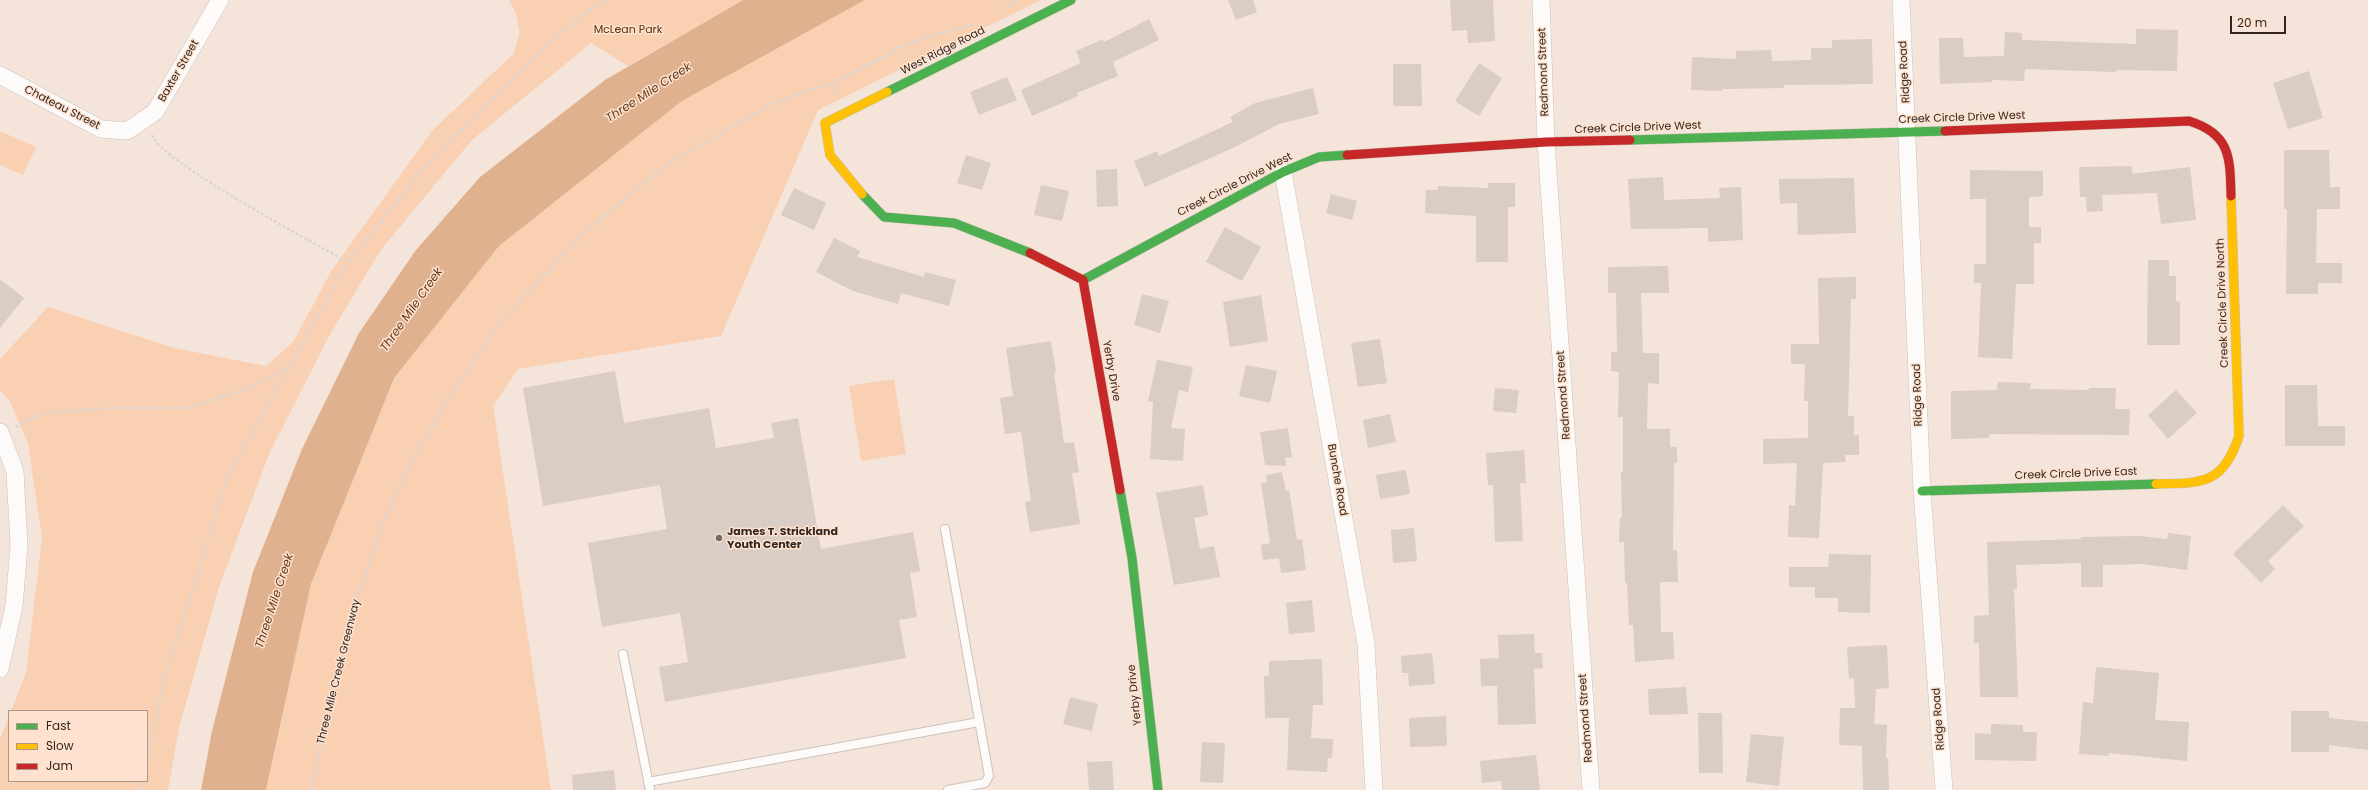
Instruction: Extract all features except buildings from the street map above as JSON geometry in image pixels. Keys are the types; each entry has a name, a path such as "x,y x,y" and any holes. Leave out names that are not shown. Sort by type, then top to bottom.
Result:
{"street":[{"name":"Baxter Street","path":"127,131 155,112 220,0"},
{"name":"West Ridge Road","path":"1072,0 825,123 830,155 868,203 884,217 954,223 1027,251 1082,280"},
{"name":"Redmond Street","path":"1542,0 1546,142 1591,790"},
{"name":"Ridge Road","path":"1901,0 1908,133 1922,491 1944,790"},
{"name":"Chateau Street","path":"0,75 102,129 127,131"},
{"name":"Creek Circle Drive West","path":"1082,280 1283,172 1318,157 1546,142 1908,133 2188,121 2209,127 2220,138"},
{"name":"Creek Circle Drive North","path":"2220,138 2228,150 2230,165 2239,436 2234,454 2225,466"},
{"name":"Bunche Road","path":"1283,172 1366,644 1374,790"},
{"name":"Yerby Drive","path":"1082,280 1132,558 1158,790"},
{"path":"0,669 6,650 15,599 19,546 16,471 1,434"},
{"name":"Creek Circle Drive East","path":"1922,491 2195,483 2215,476 2225,466"}],"lane":[{"path":"945,529 989,776 988,780 948,790"},
{"path":"623,654 649,786 979,722"}],"path":[{"path":"148,758 164,680 228,476 348,262 437,153 557,36 594,7 608,0"},
{"path":"1000,11 1019,0"},
{"name":"Three Mile Creek Greenway","path":"312,790 320,748 350,621 381,527 407,470 448,398 499,323 584,232 649,178 678,158 775,102 833,83 909,43 975,24"},
{"path":"833,83 839,99"},
{"path":"147,117 154,141 178,162 266,216 348,262"},
{"path":"1,434 44,413 114,408 187,408 250,388 291,365"}],"green space":[{"name":"McLean Park","path":"509,0 743,0 628,66 591,43 472,140 380,251 329,336 269,454 219,587 179,728 168,790 0,790 0,739 8,719 8,782 148,782 148,710 11,710 26,673 42,538 28,443 10,402 0,390 0,359 48,307 174,348 266,366 293,342 332,270 432,131 514,53 520,32 515,11"},
{"path":"865,0 1041,0 818,110 721,336 518,369 493,406 551,790 266,790 311,584 393,378 499,246 682,101"},
{"path":"0,131 36,147 23,175 0,165"},
{"path":"894,379 906,454 861,461 849,386"}],"water":[{"name":"Three Mile Creek","path":"743,0 865,0 682,101 499,246 394,378 311,584 266,790 201,790 212,731 253,572 302,449 359,333 416,250 480,177 605,80"}],"traffic: fast":[{"path":"887,92 1071,0"},
{"path":"1630,140 1945,131"},
{"path":"1083,280 1283,172 1319,157 1347,155"},
{"path":"862,194 884,217 954,223 1030,253"},
{"path":"1922,491 2156,484"},
{"path":"1120,490 1132,558 1158,790"}],"traffic: slow":[{"path":"862,194 830,155 825,123 887,92"},
{"path":"2156,484 2186,483 2209,478 2226,464 2233,452 2239,436 2231,196"}],"traffic: jam":[{"path":"1945,131 2189,121 2203,126 2220,140 2228,159 2231,196"},
{"path":"1347,155 1546,142 1630,140"},
{"path":"1030,253 1083,280 1120,490"}],"place":[{"name":"James T. Strickland Youth Center","path":"719,538"}]}
